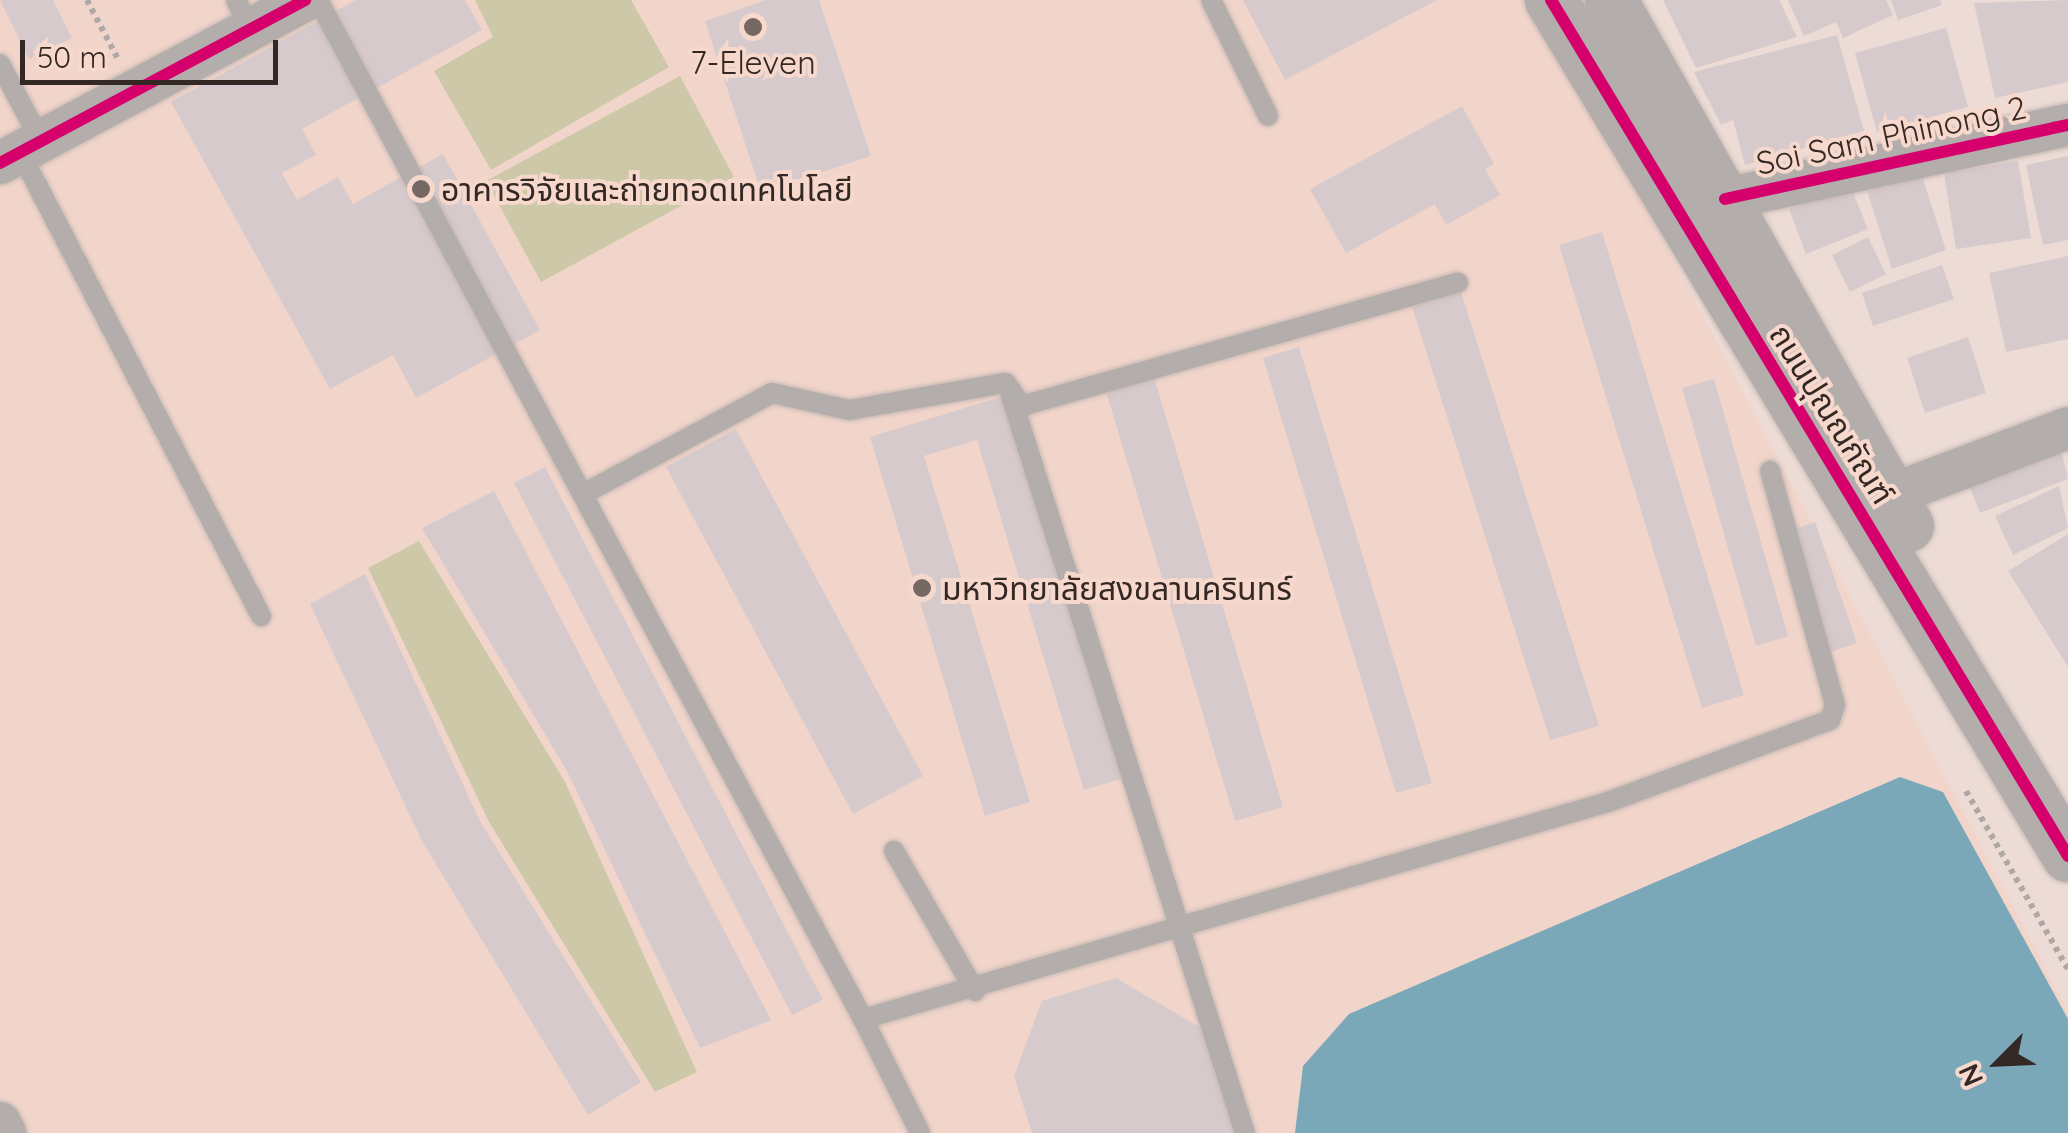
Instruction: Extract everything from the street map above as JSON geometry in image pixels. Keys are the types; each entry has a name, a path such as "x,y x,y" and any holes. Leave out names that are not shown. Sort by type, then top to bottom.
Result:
{"street":[{"path":"20,152 243,14 305,0"},
{"name":"ถนนปุณณกัณฑ์","path":"1551,0 2068,856"},
{"name":"ถนนปุณณกัณฑ์","path":"1612,0 2068,802"},
{"name":"Soi Sam Phinong 2","path":"1725,199 2068,125"},
{"path":"1891,495 2068,428"},
{"path":"0,1124 5,1133"}],"lane":[{"path":"318,0 585,493 864,1019 920,1133"},
{"path":"1210,0 1268,116"},
{"path":"0,64 20,152 262,616"},
{"path":"1006,384 1022,406 1458,283"},
{"path":"585,493 772,393 849,410 1006,384"},
{"path":"1006,384 1184,926 1244,1133"},
{"path":"864,1019 974,991 1608,802 1830,720 1835,705 1770,471"},
{"path":"894,851 974,991"}],"path":[{"path":"87,0 124,71"},
{"path":"1966,791 2068,970"}],"shaded area":[{"name":"มหาวิทยาลัยสงขลานครินทร์","path":"0,0 1537,0 2068,1011 2068,1133 0,1133"},
{"path":"475,0 631,0 669,67 491,170 434,71 493,37"},
{"path":"680,76 734,177 541,282 486,181"},
{"path":"419,541 565,782 697,1072 655,1092 489,822 368,568"}],"water":[{"path":"1900,777 1943,792 2068,1019 2068,1133 1295,1133 1303,1066 1349,1014"}],"building":[{"path":"0,0 53,0 72,38 29,59"},
{"name":"อาคารวิจัยและถ่ายทอดเทคโนโลยี","path":"356,0 465,0 482,30 302,129 316,155 282,173 297,200 338,177 353,204 443,154 540,330 416,398 393,355 330,389 171,102"},
{"path":"766,0 819,0 871,156 761,192 705,21"},
{"path":"1243,0 1437,0 1285,80"},
{"path":"1663,0 1779,0 1797,37 1696,68"},
{"path":"1788,0 1886,0 1893,15 1843,38 1836,22 1804,36"},
{"path":"1891,0 1940,0 1942,5 1898,20"},
{"path":"2068,0 2068,82 1995,98 1974,3"},
{"path":"1946,28 1968,107 1877,132 1855,53"},
{"path":"1837,35 1864,131 1745,165 1733,120 1721,125 1694,72"},
{"path":"1462,106 1494,164 1485,169 1500,195 1446,225 1435,204 1346,253 1310,189"},
{"path":"2068,156 2068,240 2043,245 2026,165"},
{"path":"2018,161 2031,238 1956,249 1944,173"},
{"path":"1921,173 1946,250 1892,269 1867,191"},
{"path":"1850,185 1868,229 1806,254 1789,209"},
{"path":"1602,232 1744,695 1702,708 1559,245"},
{"path":"1868,237 1886,274 1850,292 1832,255"},
{"path":"2068,256 2068,339 2006,352 1989,273"},
{"path":"1942,265 1954,299 1873,326 1862,293"},
{"path":"1461,292 1599,726 1550,740 1412,307"},
{"path":"1968,337 1986,393 1925,413 1907,358"},
{"path":"1299,347 1432,783 1396,793 1263,358"},
{"path":"1153,374 1283,807 1235,821 1105,388"},
{"path":"1714,379 1788,636 1756,646 1682,388"},
{"path":"1007,395 1124,778 1084,790 977,440 924,456 1030,802 985,816 870,437"},
{"path":"736,429 923,776 853,814 666,467"},
{"path":"2059,441 2068,479 1980,513 1966,478"},
{"path":"545,467 823,1000 792,1015 514,483"},
{"path":"2059,486 2068,528 2013,555 1995,516"},
{"path":"494,491 771,1020 700,1048 567,771 422,528"},
{"path":"1815,522 1857,643 1831,652 1789,531"},
{"path":"2068,534 2068,667 2008,571"},
{"path":"365,574 480,821 641,1082 588,1115 422,841 310,604"},
{"path":"1116,978 1201,1028 1234,1133 1032,1133 1014,1076 1042,1001"}],"cycle path":[{"path":"0,163 305,0"},
{"path":"1551,0 2068,856"},
{"path":"1725,199 2068,125"}],"place":[{"name":"7-Eleven","path":"753,27"},
{"name":"อาคารวิจัยและถ่ายทอดเทคโนโลยี","path":"421,189"},
{"name":"มหาวิทยาลัยสงขลานครินทร์","path":"922,588"}]}
